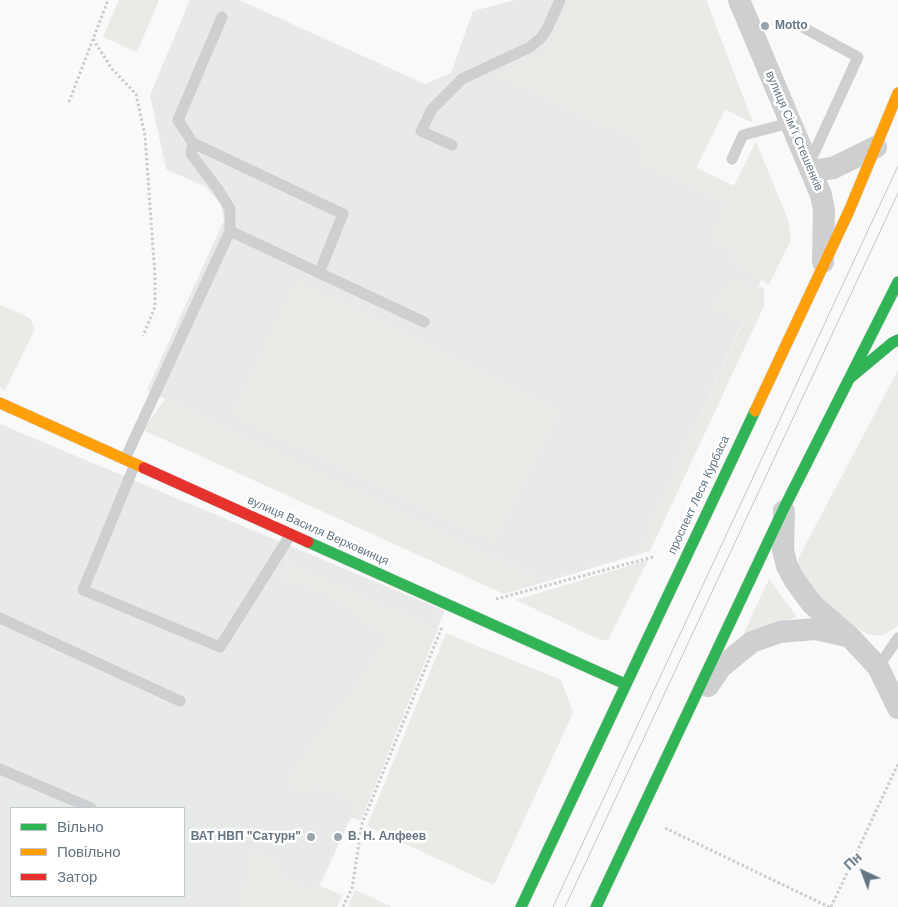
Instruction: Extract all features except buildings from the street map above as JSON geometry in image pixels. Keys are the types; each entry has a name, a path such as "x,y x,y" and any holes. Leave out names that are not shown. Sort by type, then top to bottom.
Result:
{"main road":[{"name":"проспект Леся Курбаса","path":"521,907 624,684 823,268 898,93"},
{"path":"596,907 784,508 898,282"},
{"path":"850,378 898,340"},
{"name":"вулиця Василя Верховинця","path":"0,403 624,684"}],"street":[{"name":"вулиця Сімʼї Стешенків","path":"739,0 821,195 824,210 823,268"},
{"path":"810,168 833,168 876,147"},
{"path":"784,508 783,550 791,573 812,604 850,637 878,667 898,708"},
{"path":"686,718 721,667 752,642 780,632 815,628 850,637"}],"lane":[{"path":"452,145 421,131 432,109 462,79 530,47 541,38 560,0"},
{"path":"222,17 178,120 193,143 343,214 318,272"},
{"path":"804,28 858,57 810,168"},
{"path":"732,159 743,135 790,123"},
{"path":"193,143 191,154 217,188 230,209 230,231 130,462 83,590 220,647 291,534"},
{"path":"230,231 424,322"},
{"path":"0,618 180,701"},
{"path":"878,667 898,638"},
{"path":"0,769 89,807"}],"path":[{"path":"69,102 108,0"},
{"path":"93,39 112,69 136,94 145,136 155,276 155,307 143,336"},
{"path":"494,599 652,557"},
{"path":"343,907 352,888 362,824 451,606"},
{"path":"665,828 830,907 898,764"},
{"path":"814,907 817,901"}],"shaded area":[{"path":"119,0 159,0 137,52 103,37"},
{"path":"190,0 239,0 425,84 451,73 473,11 515,0 706,0 753,123 725,109 696,168 734,186 756,142 788,220 639,552 543,581 147,390 224,220 221,204 206,187 166,169 150,95"},
{"path":"570,0 706,0 753,123 725,109 696,168 734,186 756,142 788,220 791,240 769,285 732,263 735,253 710,240 726,203 637,163 645,144 494,75 529,61 548,47 558,30"},
{"path":"730,279 764,288 764,306 650,551 504,594 143,430 166,398 543,581 639,551 743,322 712,308"},
{"path":"296,281 561,410 495,543 231,415"},
{"path":"0,305 30,318 35,329 5,390 0,387"},
{"path":"898,370 898,626 882,636 868,634 843,621 814,595 797,568 798,559"},
{"path":"0,424 445,611 310,907 0,907"},
{"path":"648,560 608,640 600,640 516,600"},
{"path":"287,563 438,629 361,821 350,817 355,803 316,785 310,795 284,783 389,639 329,595 281,579"},
{"path":"769,579 797,617 743,635"},
{"path":"446,633 561,680 573,713 494,885 367,826"},
{"path":"253,851 281,862 276,874 316,892 320,886 342,895 337,907 240,907"},
{"path":"355,890 392,907 348,907"}],"tram line":[{"path":"553,907 898,166"},
{"path":"565,907 898,193"}],"traffic: fast":[{"path":"596,907 784,508 898,282"},
{"path":"850,378 898,340"},
{"path":"521,907 755,411"},
{"path":"308,542 625,684"}],"traffic: slow":[{"path":"755,411 849,211 898,93"},
{"path":"0,403 144,468"}],"traffic: jam":[{"path":"144,468 308,542"}],"place":[{"name":"Motto","path":"765,26"},
{"name":"ВАТ НВП \"Сатурн\"","path":"311,837"},
{"name":"В. Н. Алфеев","path":"338,837"}]}
